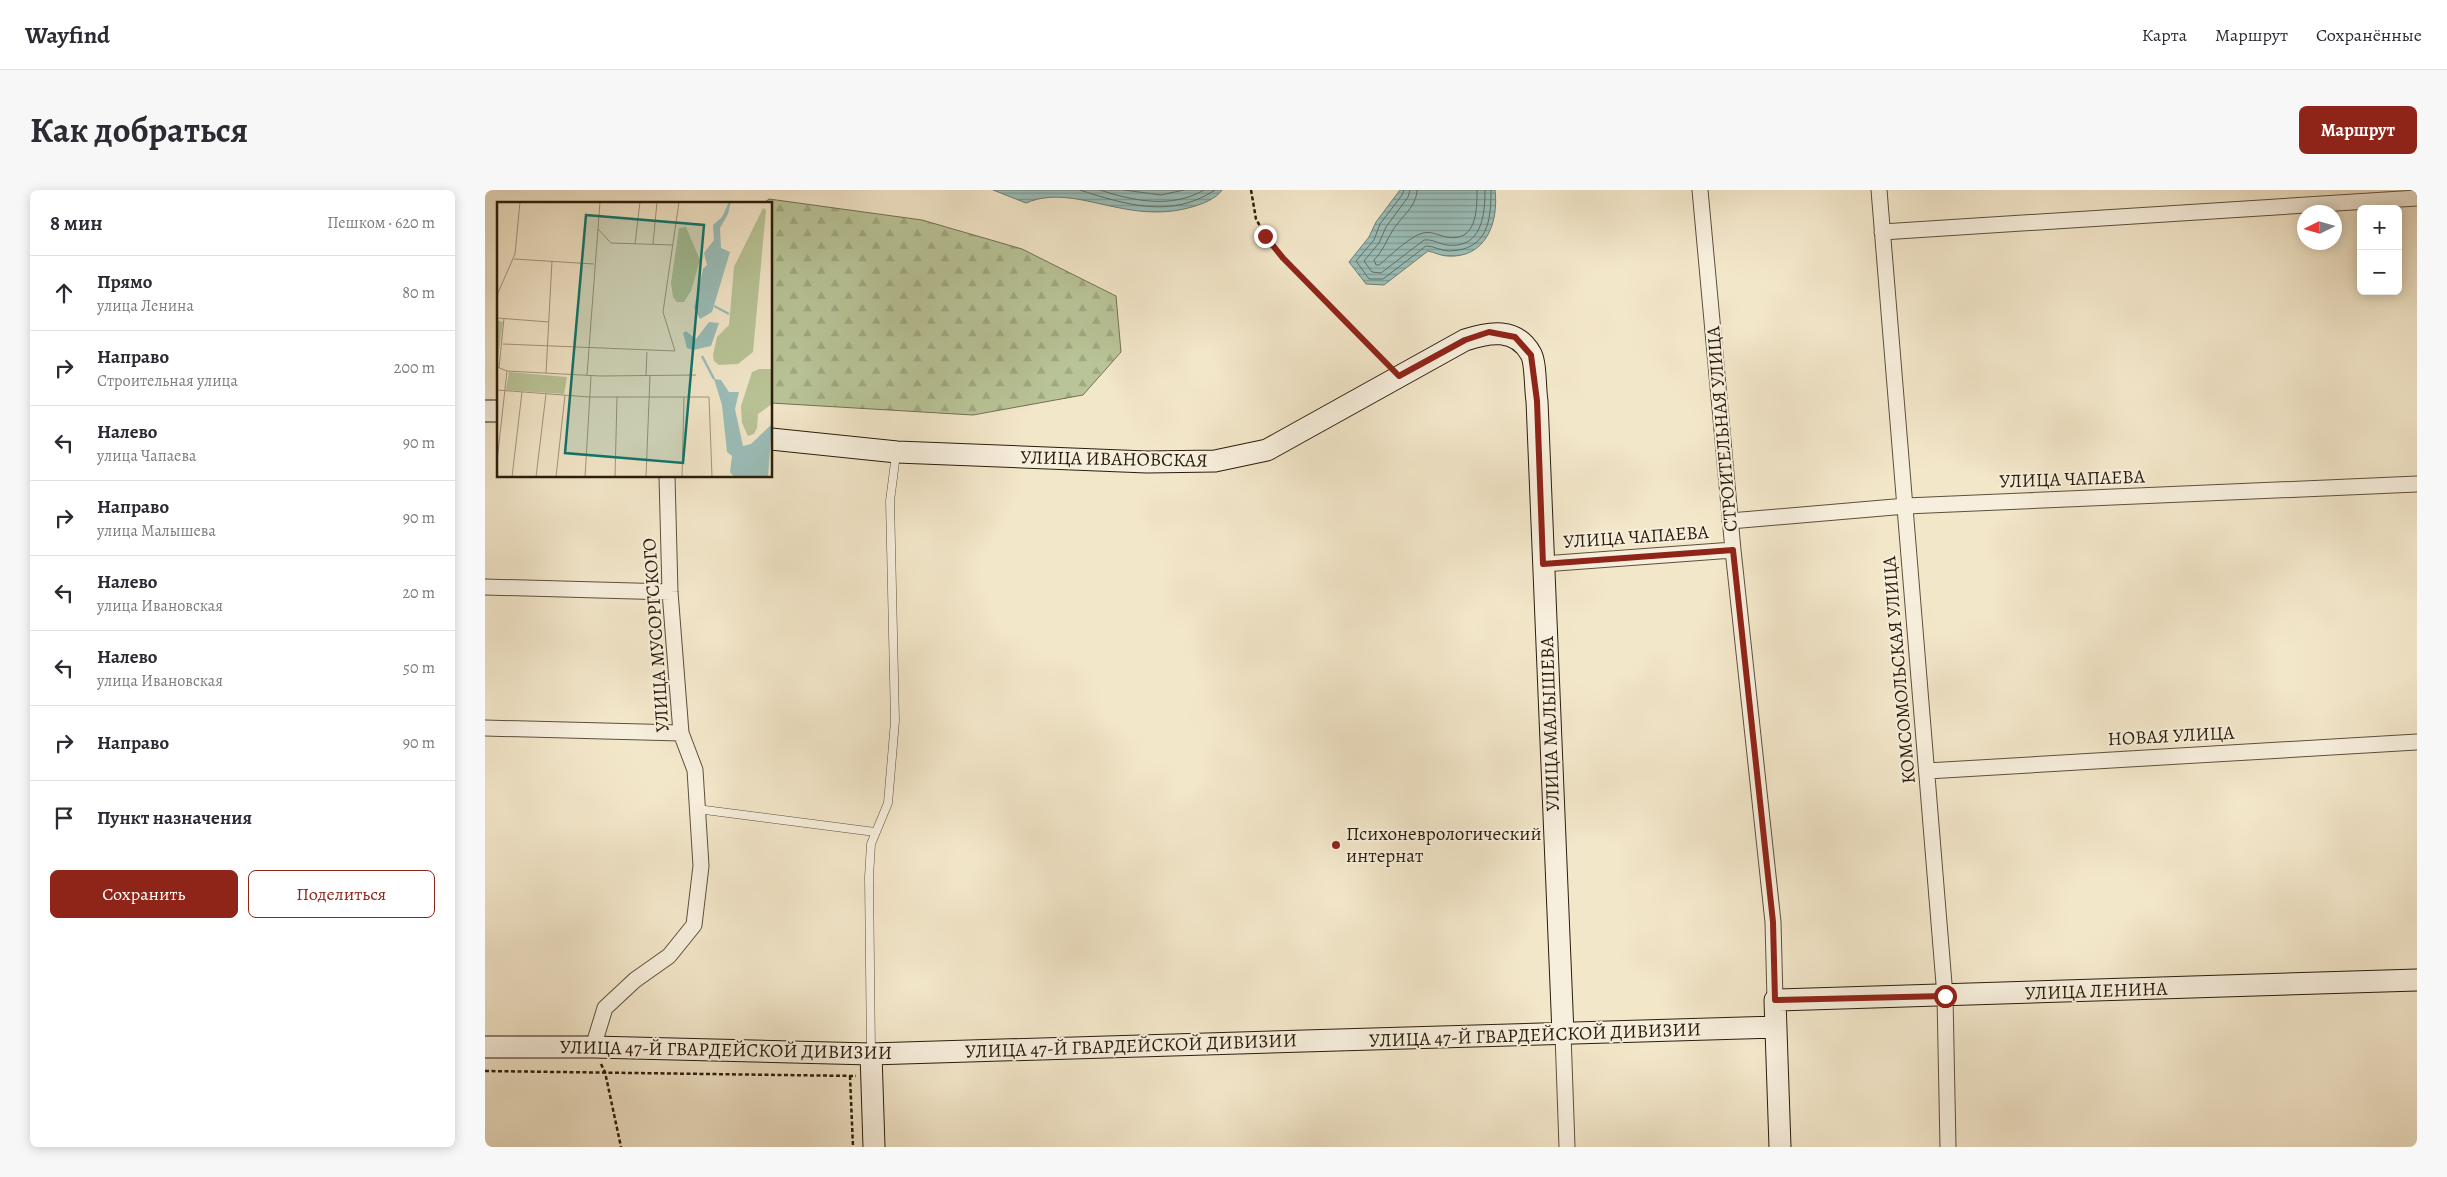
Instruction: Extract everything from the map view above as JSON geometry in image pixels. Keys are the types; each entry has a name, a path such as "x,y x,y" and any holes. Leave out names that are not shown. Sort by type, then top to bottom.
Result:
{"street":[{"name":"СТРОИТЕЛЬНАЯ УЛИЦА","path":"1700,190 1730,522 1773,922 1780,1147"},
{"name":"КОМСОМОЛЬСКАЯ УЛИЦА","path":"1879,190 1945,996 1948,1147"},
{"path":"1882,232 2352,200 2417,198"},
{"name":"УЛИЦА ИВАНОВСКАЯ","path":"773,439 897,452 1147,462 1215,461 1267,450 1465,340 1489,332 1515,337"},
{"name":"УЛИЦА МАЛЫШЕВА","path":"1515,337 1531,355 1537,401 1567,1147"},
{"name":"УЛИЦА МУСОРГСКОГО","path":"593,1046 605,1008 635,980 669,956 694,926 701,866 695,770 681,733 669,592 667,478"},
{"name":"УЛИЦА ЧАПАЕВА","path":"1730,522 1906,506 2417,484"},
{"name":"УЛИЦА ЧАПАЕВА","path":"1543,564 1733,550"},
{"path":"485,588 669,592"},
{"path":"485,728 681,733"},
{"name":"НОВАЯ УЛИЦА","path":"1927,771 2417,742"},
{"name":"УЛИЦА ЛЕНИНА","path":"1775,1000 2417,980"},
{"name":"УЛИЦА 47-Й ГВАРДЕЙСКОЙ ДИВИЗИИ","path":"485,1047 593,1046 849,1053 871,1064 1563,1034 1776,1027"},
{"path":"871,1064 874,1147"}],"lane":[{"path":"871,1064 869,877 871,844 888,803 895,720 890,501 897,452"},
{"path":"697,810 875,832"}],"path":[{"path":"1251,190 1256,219 1265,236 1283,258 1399,376"},
{"path":"593,1046 605,1072 621,1147"},
{"path":"849,1053 853,1147"},
{"path":"485,1071 850,1076 871,1064"}],"green space":[{"path":"769,199 922,220 1022,249 1116,296 1121,352 1083,395 973,415 773,403 773,202 765,202"}],"water":[{"path":"993,190 1222,190 1213,199 1196,206 1174,211 1147,212 1060,197 1037,199 1026,203"},
{"path":"1400,190 1495,190 1495,214 1492,226 1480,245 1472,251 1460,255 1447,256 1428,251 1384,285 1366,284 1349,262 1369,237 1376,222"}],"place":[{"name":"Психоневрологический интернат","path":"1336,845"}],"route":[{"path":"1265,236 1283,258 1399,376 1465,340 1489,332 1515,337 1531,355 1537,401 1543,564 1733,550 1773,922 1775,1000 1945,996"}]}
